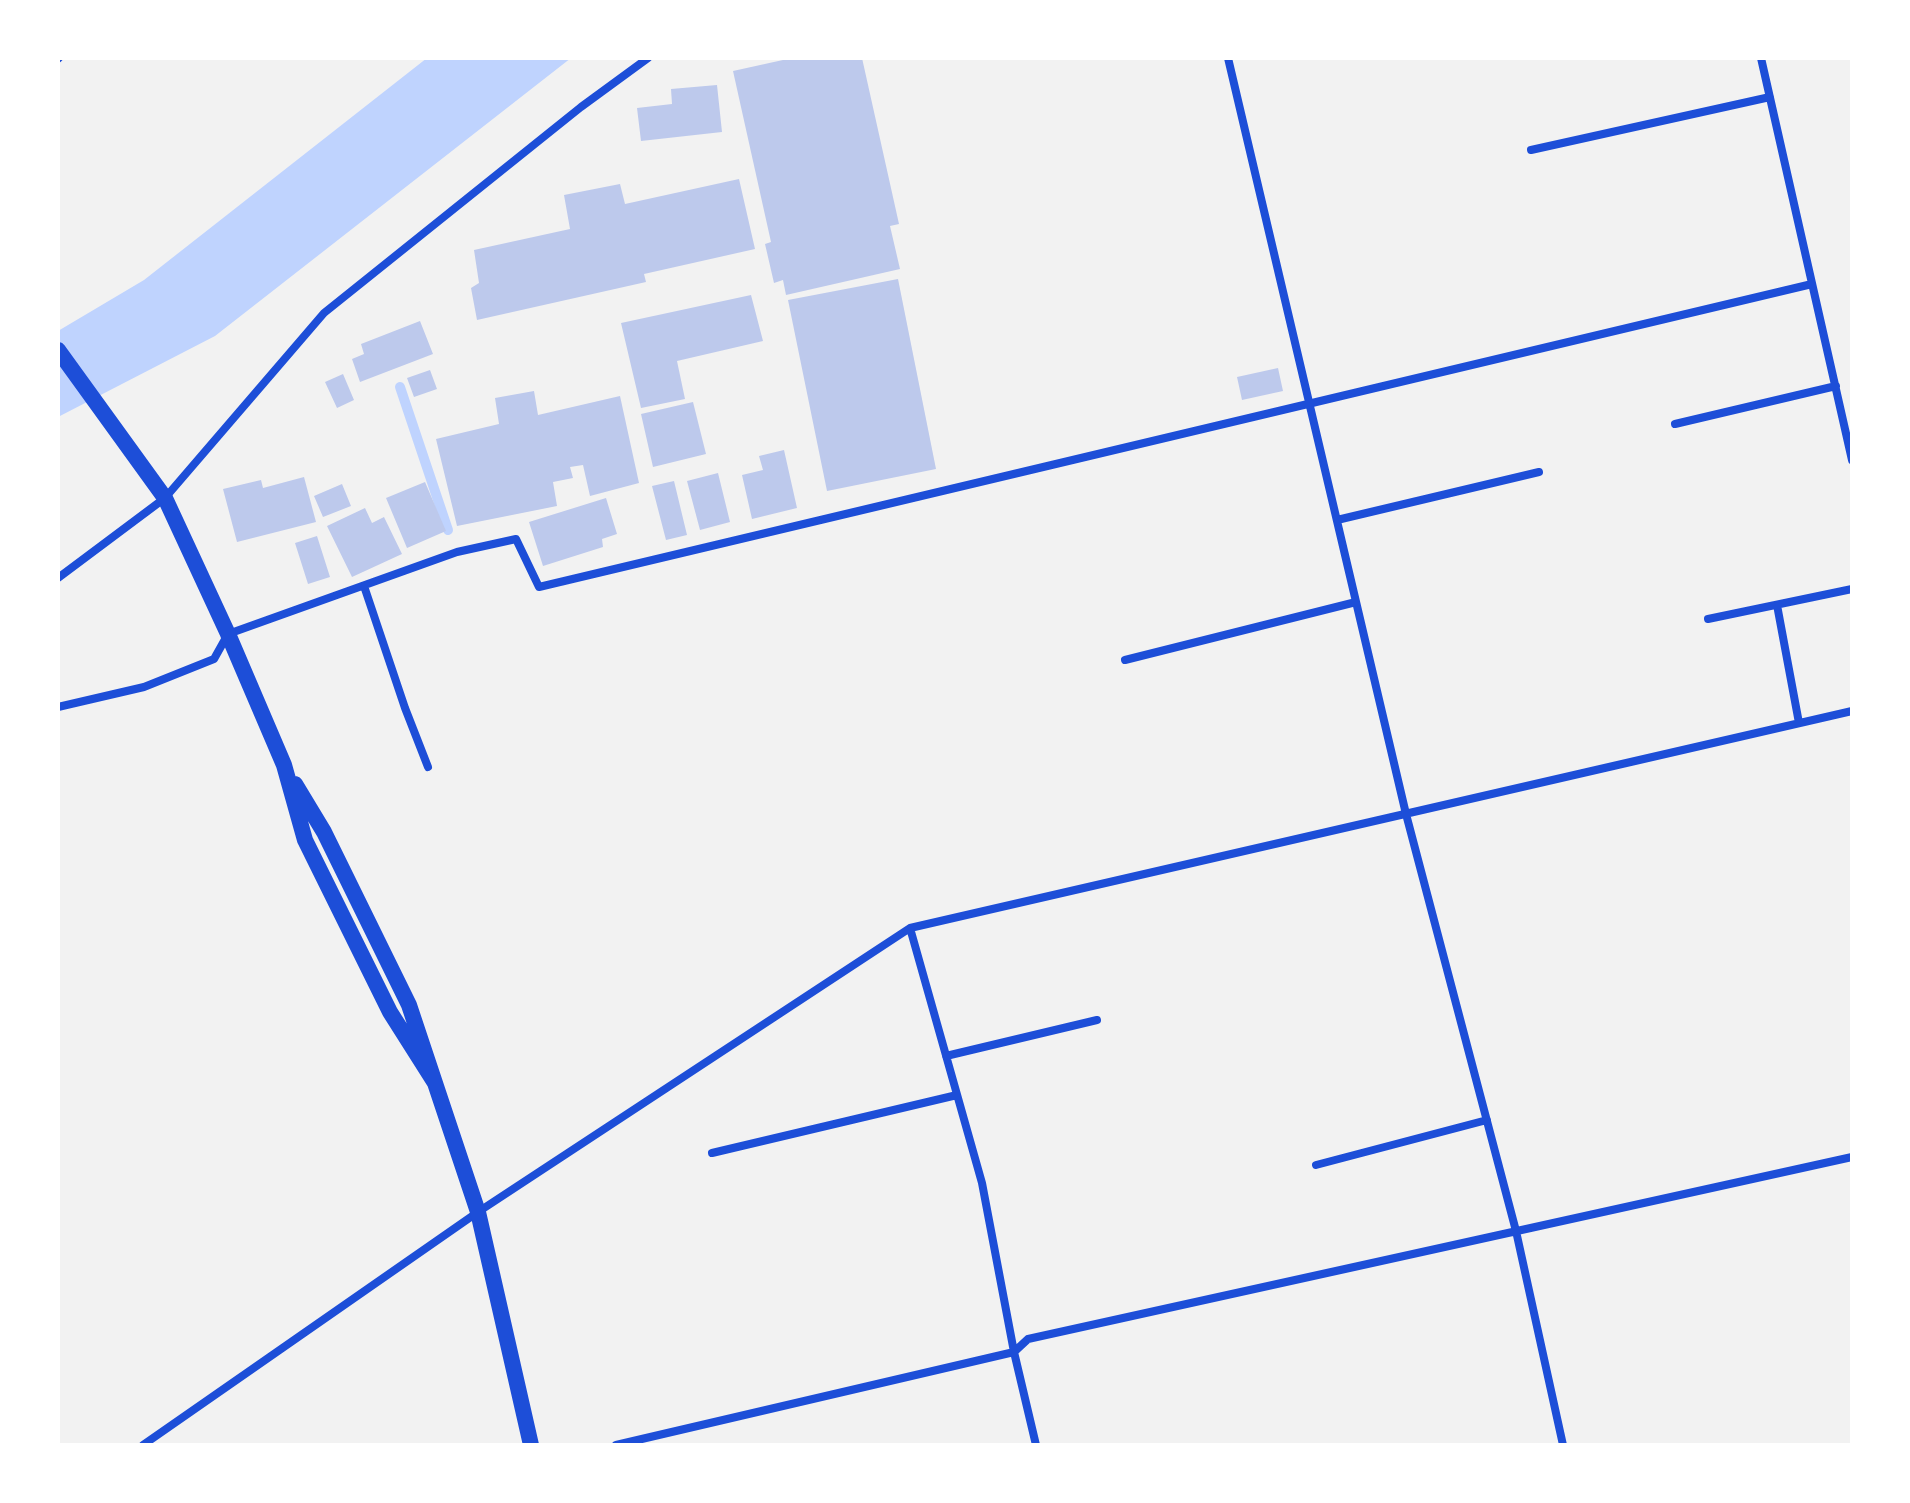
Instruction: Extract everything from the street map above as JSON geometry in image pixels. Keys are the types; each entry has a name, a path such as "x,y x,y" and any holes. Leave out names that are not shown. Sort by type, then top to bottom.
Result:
{"main road":[{"path":"58,350 165,498 284,765 324,832 409,1005 478,1212 531,1445"}],"street":[{"path":"58,578 165,498 324,313 581,107 648,58"},
{"path":"1228,58 1406,814 1516,1231 1563,1445"},
{"path":"1761,58 1852,460"},
{"path":"1531,150 1770,97"},
{"path":"58,707 144,687 214,659 228,634 457,552 516,539 539,587 1812,284"},
{"path":"1675,424 1836,386"},
{"path":"1337,520 1539,472"},
{"path":"364,586 428,767"},
{"path":"1708,619 1852,589"},
{"path":"1125,660 1356,602"},
{"path":"1777,605 1799,723"},
{"path":"143,1445 478,1212 910,928 1852,711"},
{"path":"910,928 982,1183 1014,1352 1036,1445"},
{"path":"946,1056 1097,1020"},
{"path":"712,1153 957,1095"},
{"path":"1316,1165 1487,1120"},
{"path":"616,1445 1014,1352 1028,1339 1852,1157"}],"water":[{"path":"427,58 571,58 215,336 58,417 58,331 144,280"}],"building":[{"path":"792,58 862,58 899,224 890,226 900,269 786,295 783,280 774,283 765,244 771,242 733,71"},
{"path":"717,85 722,132 641,141 637,108 672,104 671,89"},
{"path":"739,179 755,249 644,274 646,282 477,320 471,288 479,283 474,250 570,229 564,195 620,184 625,204"},
{"path":"898,279 936,469 827,491 788,300"},
{"path":"751,295 763,341 677,361 685,399 641,408 621,323"},
{"path":"420,321 433,354 360,382 352,359 364,354 361,344"},
{"path":"1278,368 1283,391 1242,400 1237,377"},
{"path":"430,370 437,389 414,397 407,378"},
{"path":"343,374 354,400 337,408 325,382"},
{"path":"534,391 538,415 620,396 639,483 590,496 583,465 570,467 573,478 553,482 557,506 457,526 436,439 499,424 495,398"},
{"path":"693,402 706,454 653,467 641,414"},
{"path":"784,450 797,508 752,519 742,475 763,470 759,456"},
{"path":"718,473 730,522 700,530 687,481"},
{"path":"304,477 316,522 237,542 223,489 261,480 263,488"},
{"path":"674,481 687,535 666,540 652,486"},
{"path":"425,482 446,531 407,548 386,498"},
{"path":"342,484 351,506 323,517 314,496"},
{"path":"606,498 617,534 602,539 603,547 543,566 529,522"},
{"path":"365,508 372,523 384,517 402,554 352,577 327,526"},
{"path":"317,536 330,577 308,584 295,543"}],"waterway":[{"path":"400,387 448,530"}]}
